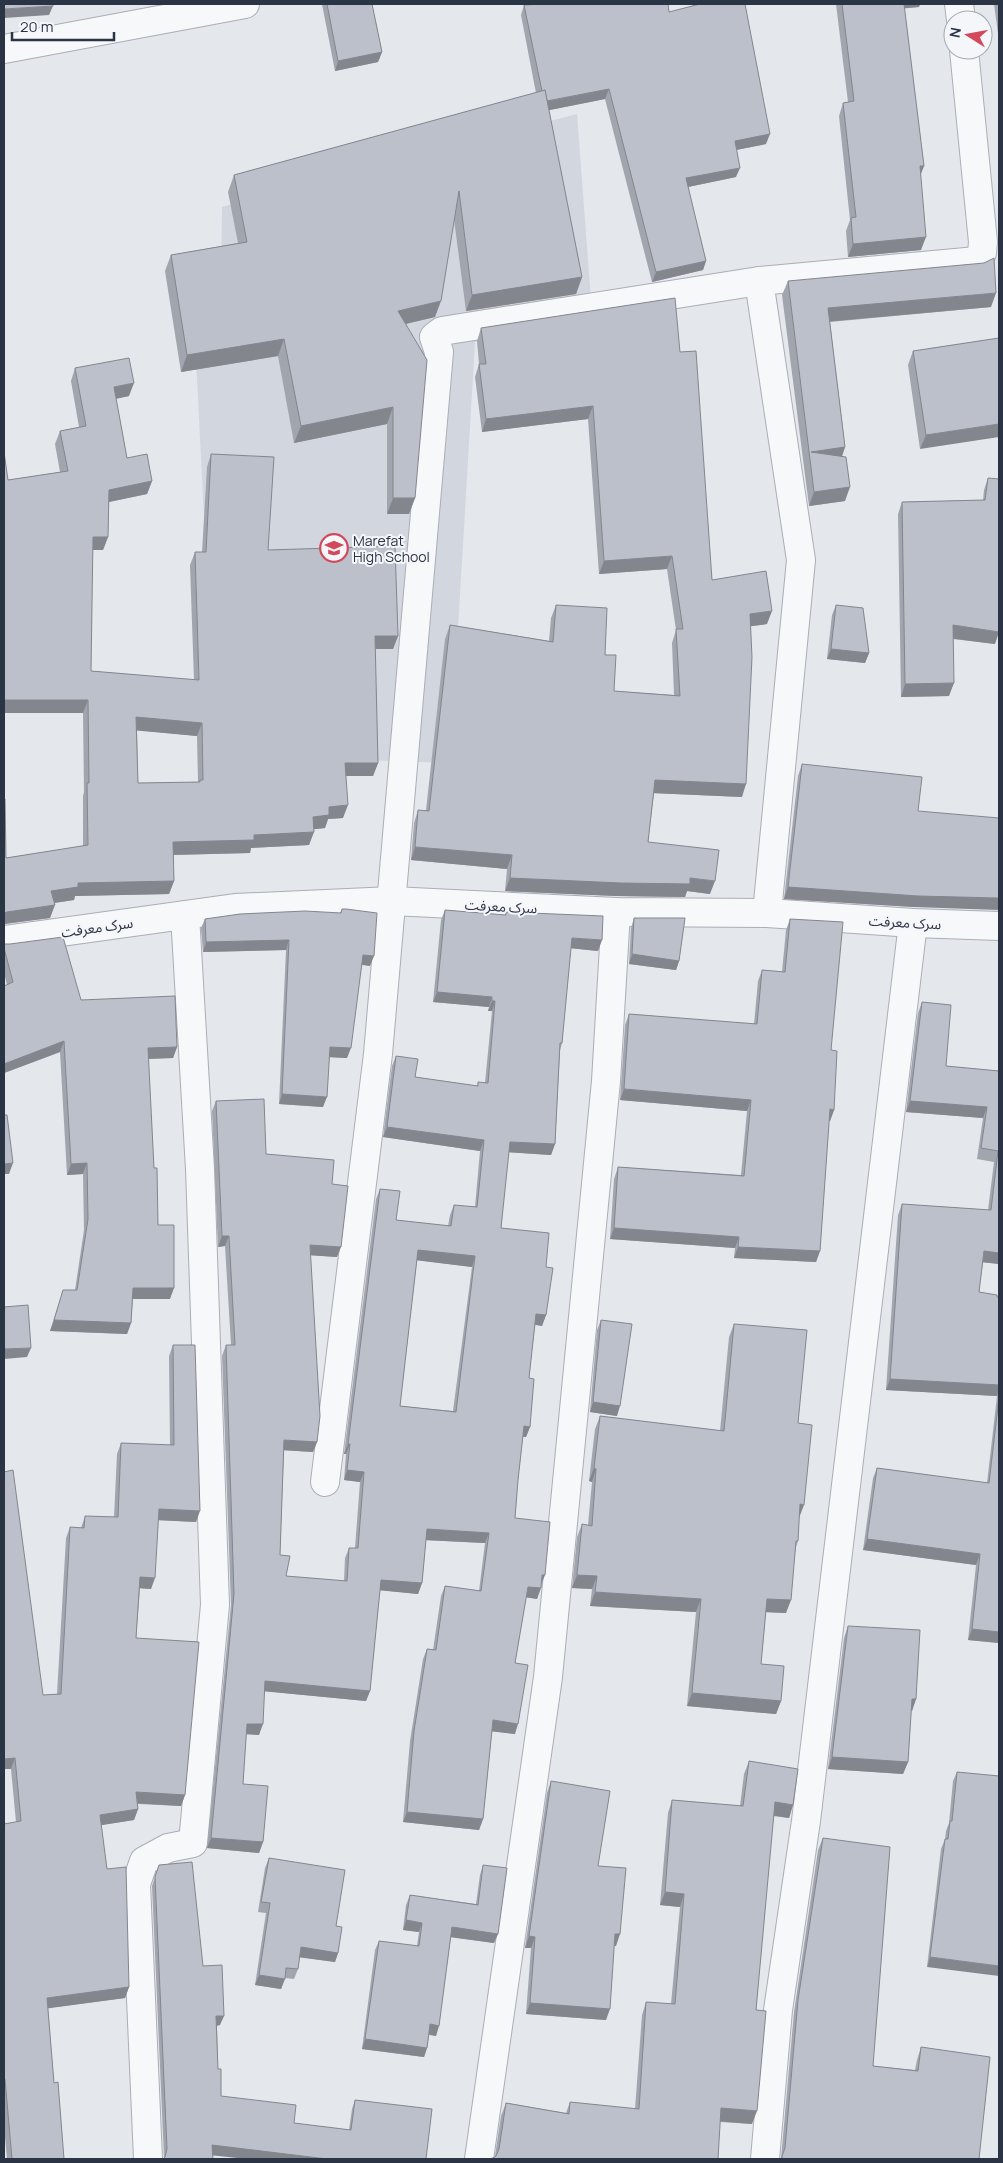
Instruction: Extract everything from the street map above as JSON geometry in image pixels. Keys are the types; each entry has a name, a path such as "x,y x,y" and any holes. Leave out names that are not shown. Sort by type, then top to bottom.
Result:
{"street":[{"path":"4,49 245,4"},
{"path":"324,1482 378,1054 439,352 434,337 442,331 759,281 977,261 982,254 983,242 965,60"},
{"path":"759,281 801,560 767,913"},
{"name":"سرک معرفت","path":"4,940 235,908 392,901 616,912 767,913 912,924 999,926"},
{"path":"479,2159 548,1677 605,1091 616,912"},
{"path":"148,2159 136,1884 144,1861 168,1848 193,1843 215,1605 200,1169 185,915"},
{"path":"765,2159 778,2010 806,1821 912,924"}],"shaded area":[{"name":"Marefat High School","path":"577,114 593,327 475,342 450,763 216,755 193,299 221,287 222,207"}],"building":[{"path":"4,4 53,4 53,6 4,9"},
{"path":"327,4 372,4 382,52 338,61"},
{"path":"668,4 669,12 700,4 745,4 770,134 735,141 740,168 686,178 706,261 656,272 609,89 547,101 545,90 542,91 524,5"},
{"path":"842,4 904,4 924,166 920,166 926,237 853,244 851,218 856,217 843,103 854,101"},
{"path":"545,90 582,277 472,295 459,191 441,301 398,311 427,360 415,498 393,498 393,407 301,426 284,339 187,355 171,255 247,242 234,175"},
{"path":"994,258 996,293 828,308 845,447 811,452 846,457 850,487 814,492 788,281 984,263"},
{"path":"675,298 680,352 696,351 712,580 766,571 772,611 750,614 752,657 746,784 655,780 648,842 719,850 715,881 690,878 690,884 621,883 510,878 512,855 415,847 418,810 429,811 450,625 553,642 556,605 607,608 605,655 616,655 614,691 680,696 676,629 683,629 672,556 604,561 593,406 486,419 479,364 486,364 481,328"},
{"path":"999,338 999,424 926,435 913,351"},
{"path":"129,358 134,383 114,387 127,458 147,454 152,481 109,490 108,537 93,537 91,671 199,680 195,552 206,552 211,454 274,457 268,550 395,546 398,636 375,636 378,763 345,763 348,805 329,807 329,815 313,817 314,832 254,835 254,840 173,842 174,881 78,883 78,887 51,891 55,905 4,913 4,799 6,858 88,845 88,700 4,700 4,452 8,480 68,471 60,431 86,426 75,368","holes":["136,717 202,723 203,780 200,780 200,782 138,783"]},
{"path":"988,478 999,479 999,632 953,625 954,683 905,684 902,502 985,500"},
{"path":"836,605 863,608 869,653 831,649"},
{"path":"802,764 922,777 918,811 999,818 999,898 918,896 788,887"},
{"path":"342,909 377,913 374,956 363,955 351,1048 330,1047 327,1097 282,1094 289,940 206,942 205,919 240,914 305,911 341,913"},
{"path":"445,910 506,915 506,912 603,916 602,940 572,938 562,1043 560,1043 555,1144 510,1142 501,1228 549,1233 546,1267 553,1268 546,1315 536,1314 529,1378 534,1379 530,1427 524,1426 515,1518 550,1522 545,1575 542,1575 541,1588 528,1587 515,1663 528,1665 518,1724 493,1720 483,1819 407,1812 414,1731 427,1649 436,1650 445,1586 481,1591 489,1533 427,1529 422,1583 381,1580 370,1691 265,1681 263,1724 247,1724 243,1784 268,1786 263,1842 211,1838 234,1594 226,1345 235,1345 229,1236 222,1236 216,1101 264,1099 266,1154 334,1160 332,1184 348,1186 341,1247 310,1245 320,1416 317,1442 284,1440 280,1555 290,1556 286,1576 347,1581 349,1548 358,1548 364,1472 347,1470 350,1444 348,1444 380,1189 400,1191 396,1220 451,1226 454,1205 477,1207 484,1140 387,1127 396,1056 418,1059 415,1077 478,1086 478,1082 488,1083 495,1001 492,1001 492,997 437,992","holes":["418,1250 475,1256 456,1412 400,1406"]},
{"path":"634,918 685,918 679,961 632,954"},
{"path":"790,919 843,922 831,1050 837,1051 834,1110 830,1109 820,1251 738,1247 739,1237 614,1228 618,1167 744,1176 751,1100 624,1089 629,1014 757,1024 762,970 785,972"},
{"path":"63,937 81,1000 175,996 177,1047 148,1048 154,1168 157,1168 158,1225 174,1225 174,1288 133,1288 131,1323 54,1320 63,1290 77,1290 88,1219 87,1163 71,1164 64,1041 4,1064 4,986 13,982 4,944"},
{"path":"922,1002 951,1005 946,1066 999,1071 999,1253 984,1251 979,1292 997,1295 999,1298 999,1385 890,1379 902,1204 991,1210 998,1151 981,1148 987,1107 910,1101"},
{"path":"4,1115 7,1115 13,1163 4,1164"},
{"path":"28,1305 31,1348 4,1349 4,1307"},
{"path":"601,1320 632,1324 620,1406 593,1402"},
{"path":"734,1324 807,1330 798,1423 812,1425 804,1505 800,1504 791,1600 767,1599 761,1664 784,1666 781,1701 692,1693 701,1599 595,1592 597,1576 577,1575 582,1524 592,1526 596,1469 594,1468 600,1416 724,1431"},
{"path":"173,1345 195,1345 200,1511 159,1509 155,1578 140,1577 136,1638 199,1642 185,1795 136,1792 138,1809 100,1815 107,1869 126,1867 129,1987 47,1998 54,2083 58,2082 64,2159 12,2159 4,2079 4,1824 21,1821 15,1758 4,1759 4,1472 13,1470 43,1695 61,1694 70,1527 84,1528 85,1516 118,1517 121,1443 174,1445"},
{"path":"999,1398 999,1632 972,1629 980,1554 867,1539 877,1468 989,1483"},
{"path":"848,1626 920,1630 916,1699 912,1699 908,1762 832,1757"},
{"path":"749,1761 798,1769 793,1805 775,1802 756,2010 766,2011 757,2111 721,2108 718,2159 491,2159 496,2156 499,2149 506,2103 569,2114 570,2102 639,2109 646,2002 675,2004 684,1894 665,1892 672,1800 743,1806"},
{"path":"957,1772 999,1776 999,1966 930,1957 945,1839 948,1839 950,1821 952,1821"},
{"path":"551,1781 610,1791 598,1866 626,1868 620,1934 615,1934 610,2009 530,2003 535,1937 529,1936"},
{"path":"823,1838 890,1847 873,2066 918,2071 921,2047 990,2057 979,2159 782,2159 785,2148 798,2000"},
{"path":"269,1858 345,1870 336,1926 342,1927 338,1953 301,1947 298,1969 286,1968 285,1979 259,1975 270,1903 261,1902"},
{"path":"192,1862 203,1966 222,1965 224,2016 216,2016 218,2069 221,2069 221,2096 296,2105 294,2123 351,2130 355,2100 432,2109 426,2159 327,2159 212,2145 213,2159 163,2159 167,2149 155,1877 159,1865"},
{"path":"483,1865 507,1868 498,1934 452,1927 439,2026 430,2024 427,2048 365,2039 379,1941 419,1946 422,1923 406,1920 410,1895 478,1905"}],"place":[{"name":"Marefat High School","path":"334,548"}]}
